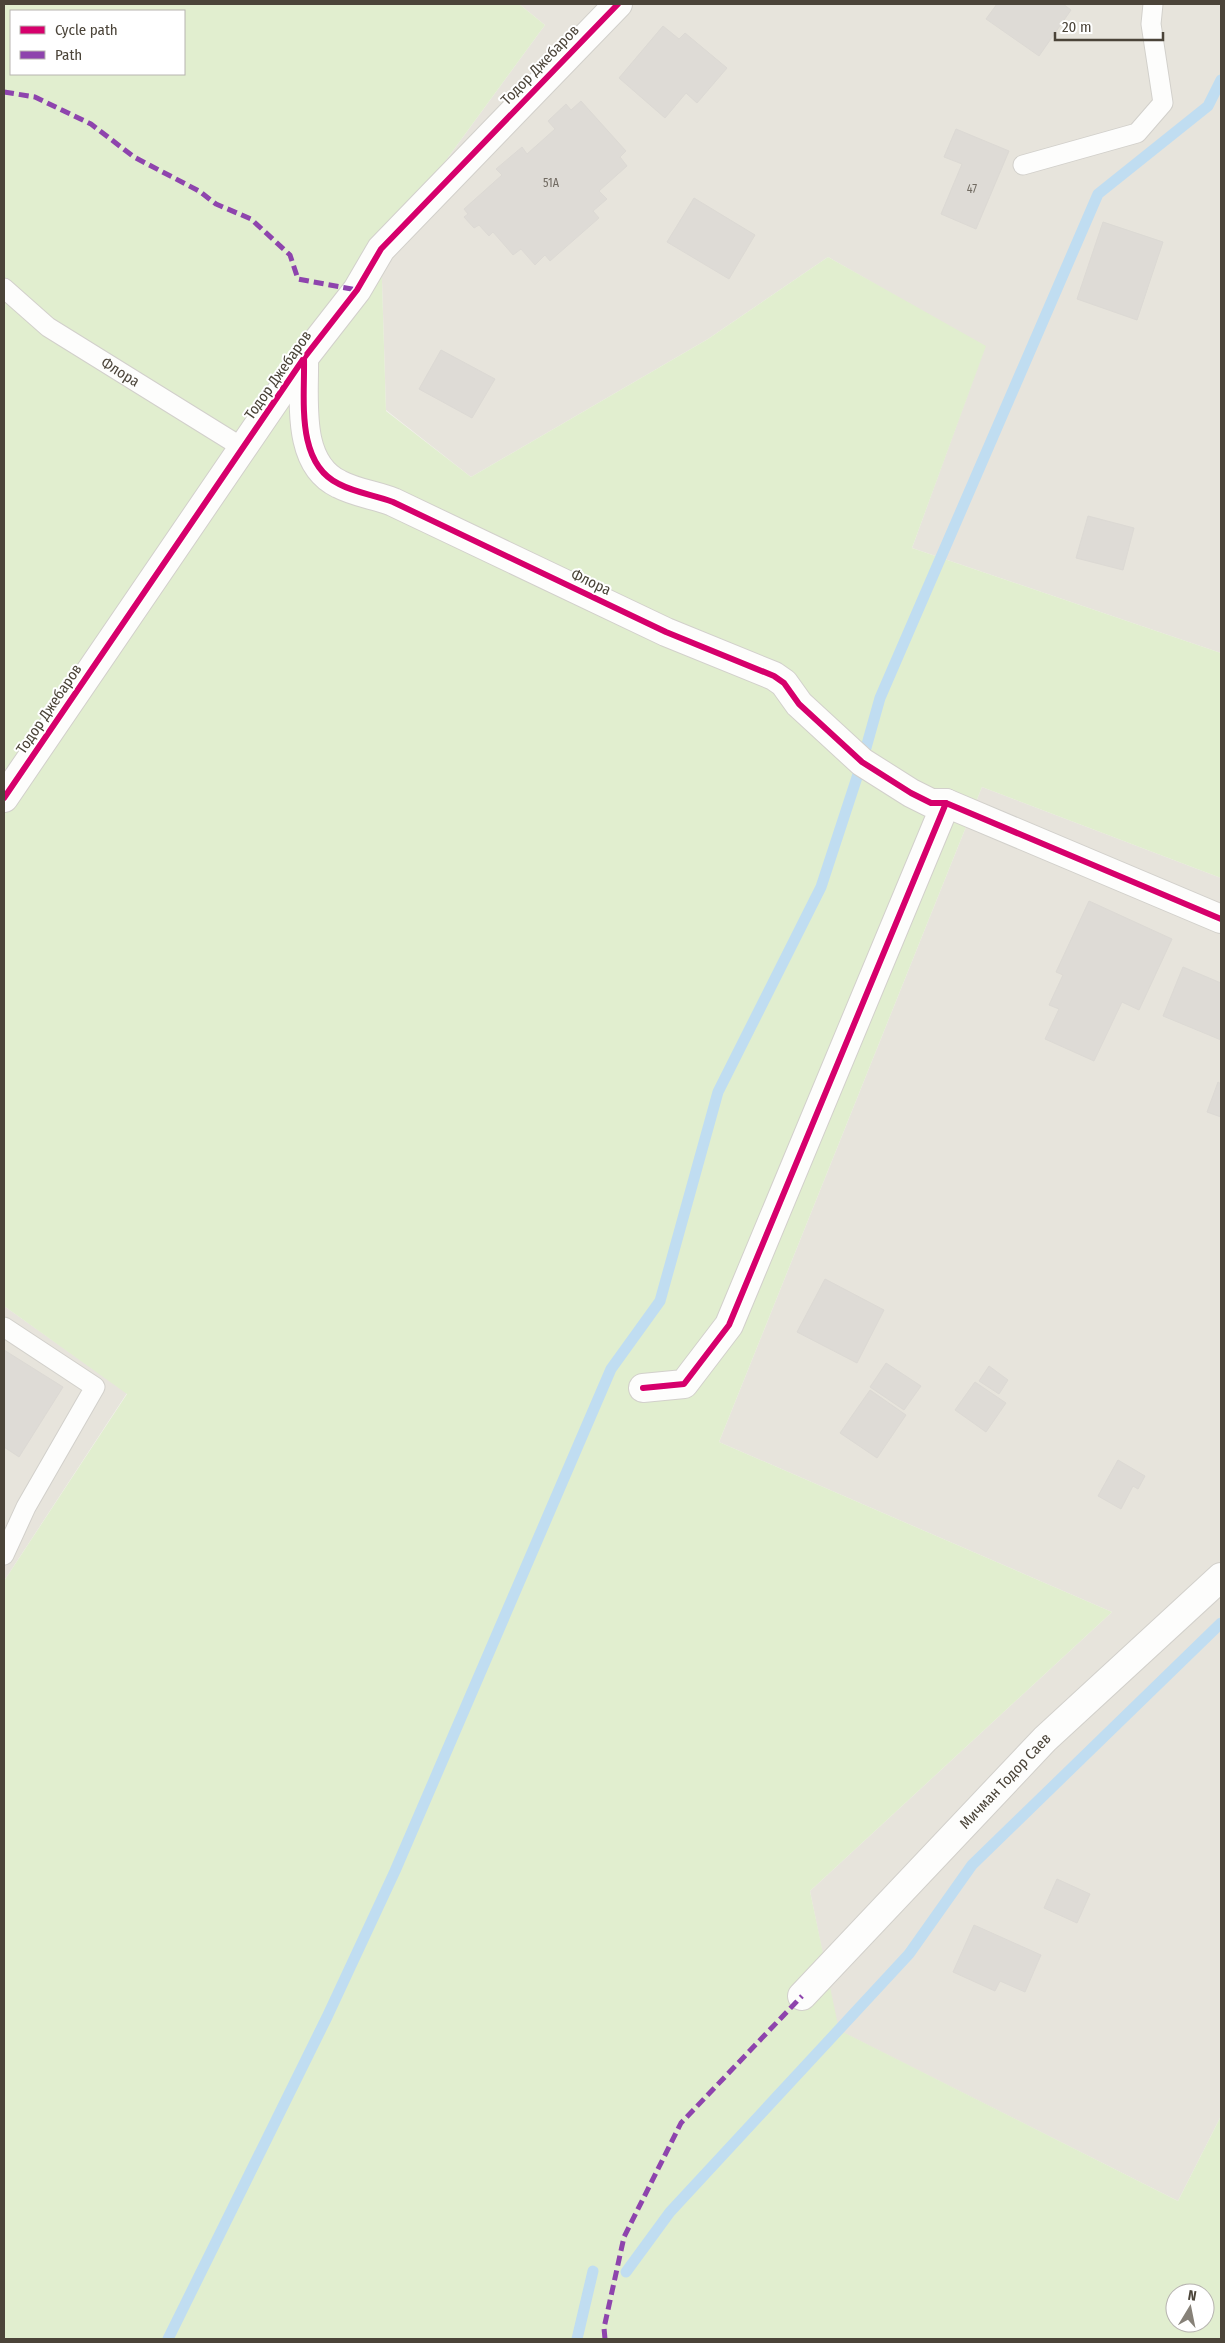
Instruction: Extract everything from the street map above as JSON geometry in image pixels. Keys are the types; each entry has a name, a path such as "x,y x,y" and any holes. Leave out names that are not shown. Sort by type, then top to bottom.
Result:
{"street":[{"name":"Тодор Джебаров","path":"4,798 304,358 358,290 380,249 618,4"},
{"name":"Флора","path":"304,358 306,434 312,456 323,472 336,483 356,492 393,502 666,632 774,676 784,683 798,704 862,762 911,794 938,803 1221,919"},
{"path":"643,1388 684,1384 729,1325 938,803"},
{"name":"Мичман Тодор Саев","path":"802,1996 1045,1739 1221,1577"}],"lane":[{"path":"1023,165 1137,133 1163,103 1151,24 1153,4"},
{"name":"Флора","path":"4,288 48,327 243,448"},
{"path":"4,1327 95,1387 26,1507 4,1555"}],"shaded area":[{"path":"519,4 1221,4 1221,653 912,548 985,347 828,257 708,339 471,477 386,410 381,249 545,25"},
{"path":"982,787 1221,878 1221,2116 1178,2201 838,2030 810,1891 1112,1612 719,1442"},
{"path":"4,1306 127,1393 4,1581"}],"green space":[{"path":"4,4 519,4 545,25 381,249 386,411 471,477 708,339 828,257 986,346 912,548 1221,653 1221,878 982,787 719,1442 1112,1612 810,1891 839,2030 1178,2201 1221,2116 1221,2339 4,2339 4,1581 127,1394 4,1306"}],"building":[{"path":"997,4 1063,4 1071,10 1039,56 986,19"},
{"path":"663,26 679,39 685,33 727,68 697,103 686,93 665,118 619,78"},
{"path":"581,101 626,151 620,157 627,166 599,191 607,199 593,211 599,218 550,261 545,255 535,265 521,249 513,255 493,232 489,236 479,225 474,228 464,217 468,214 464,209 502,175 496,169 522,147 527,154 555,129 548,121 566,104 571,110"},
{"path":"956,129 1009,151 976,229 941,214 962,164 944,157"},
{"path":"694,198 755,235 729,279 667,242"},
{"path":"1103,222 1163,242 1137,320 1077,299"},
{"path":"441,350 495,379 472,418 419,389"},
{"path":"1088,516 1134,528 1123,570 1076,558"},
{"path":"1089,901 1172,939 1139,1010 1122,1002 1094,1061 1045,1039 1059,1009 1049,1005 1063,975 1056,972"},
{"path":"1183,967 1221,983 1221,1040 1163,1016"},
{"path":"1218,1082 1221,1084 1221,1117 1207,1112"},
{"path":"825,1279 884,1310 857,1363 797,1332"},
{"path":"4,1350 63,1387 19,1457 4,1447"},
{"path":"886,1363 921,1386 904,1410 870,1387"},
{"path":"989,1366 1008,1380 999,1394 979,1381"},
{"path":"975,1382 1006,1403 986,1432 955,1410"},
{"path":"870,1390 906,1415 877,1458 840,1433"},
{"path":"1118,1460 1145,1476 1138,1489 1133,1486 1121,1509 1098,1496"},
{"path":"1057,1879 1090,1894 1077,1923 1044,1908"},
{"path":"974,1925 1041,1955 1025,1992 1000,1981 995,1991 953,1972"}],"waterway":[{"path":"168,2339 327,2017 395,1871 611,1369 660,1301 718,1092 821,887 862,762 880,698 1098,194 1208,106 1221,80"},
{"path":"626,2272 670,2212 909,1954 972,1865 1221,1623"},
{"path":"577,2339 593,2271"}],"marked path":[{"path":"4,92 35,97 91,124 134,157 199,191 216,204 251,219 290,255 298,279 357,290"},
{"path":"605,2339 604,2328 624,2237 681,2123 802,1996"}],"cycle path":[{"path":"4,798 304,358 357,290 381,249 618,4"},
{"path":"304,358 305,428 309,445 315,461 325,474 339,484 352,490 393,502 666,632 774,676 784,683 799,704 862,762 911,793 931,803 946,803 1221,919"},
{"path":"643,1388 684,1384 729,1325 946,803"}]}
